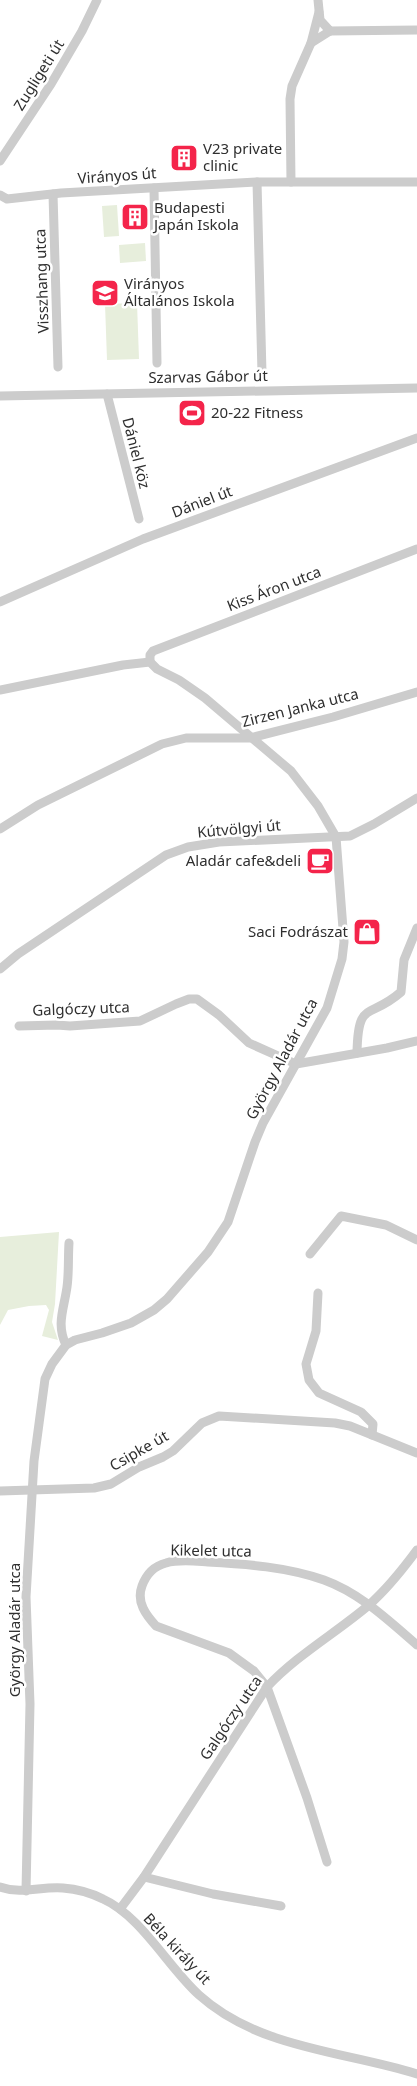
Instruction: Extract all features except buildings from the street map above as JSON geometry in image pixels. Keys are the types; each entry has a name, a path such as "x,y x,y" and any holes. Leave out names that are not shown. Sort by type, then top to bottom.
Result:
{"street":[{"name":"Zugligeti út","path":"0,161 51,84 82,32 97,0"},
{"path":"318,0 320,20 330,31"},
{"path":"291,182 290,99 292,86 311,43 319,12"},
{"path":"311,43 330,31 417,30"},
{"path":"257,182 262,373"},
{"name":"Virányos út","path":"0,195 8,199 53,194 257,182 417,182"},
{"path":"154,188 157,363"},
{"name":"Visszhang utca","path":"53,194 58,367"},
{"name":"Szarvas Gábor út","path":"0,396 417,388"},
{"name":"Dániel köz","path":"107,394 139,519"},
{"name":"Dániel út","path":"0,602 143,539 417,438"},
{"name":"Kiss Áron utca","path":"150,662 150,654 153,651 417,549"},
{"path":"0,690 123,665 150,662"},
{"name":"György Aladár utca","path":"26,1891 30,1704 26,1597 34,1461 45,1379 52,1364 66,1345 75,1340 102,1333 145,1316 167,1299 208,1252 228,1222 263,1123 327,1008 342,959 344,942 336,837 318,806 291,771 205,698 179,680 157,669 150,662"},
{"name":"Zirzen Janka utca","path":"0,828 38,804 162,744 186,738 250,738 332,717 417,692"},
{"name":"Kútvölgyi út","path":"0,969 18,954 166,855 188,847 210,843 350,836 414,802"},
{"path":"357,1053 358,1031 362,1017 371,1010 389,1002 401,992 404,960 417,928"},
{"name":"Galgóczy utca","path":"19,1026 49,1024 70,1026 140,1021 176,1004 189,999 197,999 219,1015 249,1044 296,1064"},
{"path":"296,1064 417,1041"},
{"path":"310,1254 341,1216 386,1225 417,1240"},
{"path":"66,1345 60,1333 60,1324 67,1286 69,1243"},
{"path":"318,1293 316,1331 306,1364 309,1380 319,1393 361,1412 373,1424 372,1434"},
{"name":"Csipke út","path":"0,1491 94,1488 111,1484 138,1466 164,1457 173,1451 202,1423 219,1416 350,1426 417,1454"},
{"name":"Galgóczy utca","path":"120,1909 144,1877 267,1686 282,1671 370,1604 405,1567 417,1550"},
{"name":"Kikelet utca","path":"327,1862 307,1798 267,1686 254,1671 229,1653 156,1626 142,1608 141,1588 149,1573 158,1566 174,1562 256,1565 303,1573 326,1581 370,1604 417,1645"},
{"path":"144,1877 213,1894 281,1906"},
{"name":"Béla király út","path":"0,1886 10,1890 26,1891 62,1888 84,1892 103,1899 120,1909 199,1995 239,2022 290,2043 392,2066 417,2074"}],"green space":[{"path":"117,205 119,236 104,237 102,206"},
{"path":"145,243 146,261 120,263 119,245"},
{"path":"137,303 139,359 107,360 105,304"},
{"path":"59,1232 55,1304 52,1322 58,1340 42,1336 49,1310 46,1305 8,1310 0,1325 0,1237"}],"place":[{"name":"V23 private clinic","path":"184,158"},
{"name":"Budapesti Japán Iskola","path":"135,217"},
{"name":"Virányos Általános Iskola","path":"105,293"},
{"name":"20-22 Fitness","path":"192,413"},
{"name":"Aladár cafe&deli","path":"320,861"},
{"name":"Saci Fodrászat","path":"367,932"}]}
